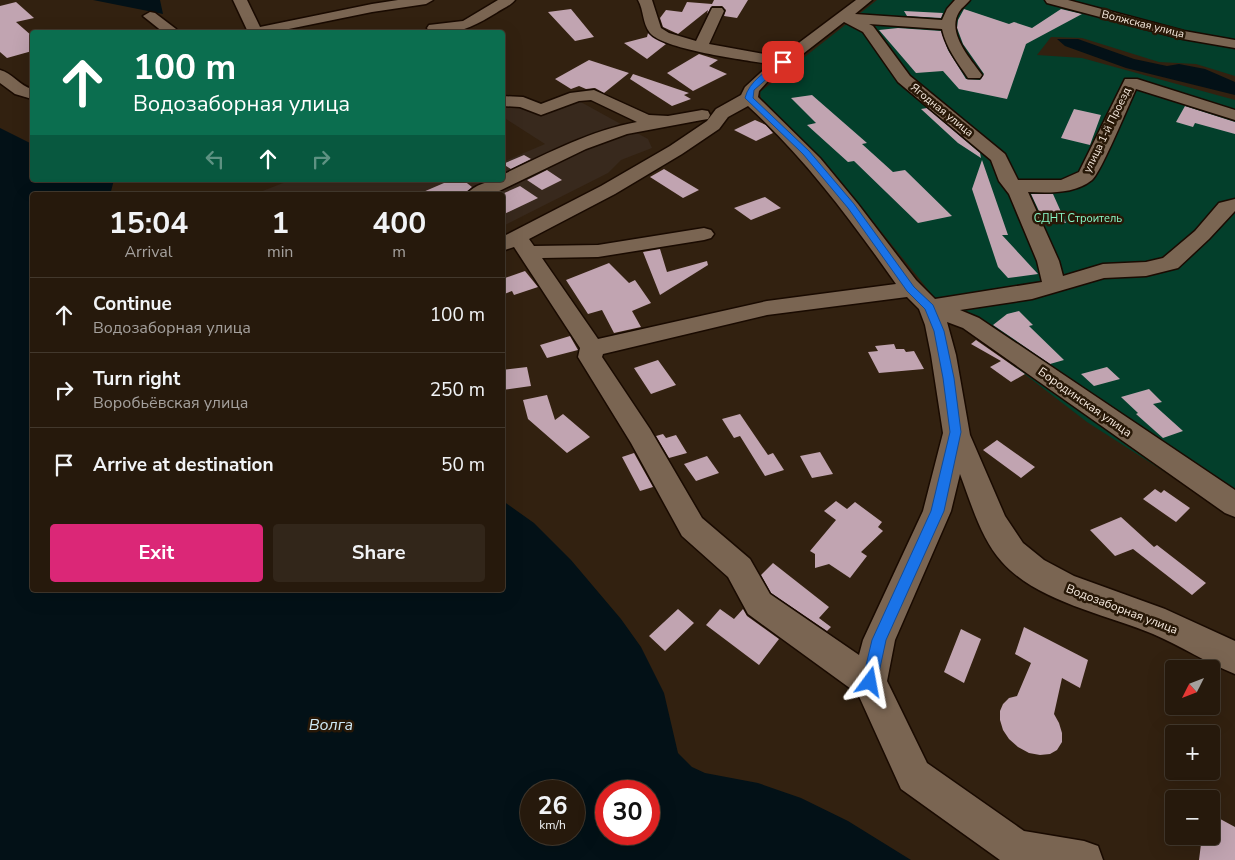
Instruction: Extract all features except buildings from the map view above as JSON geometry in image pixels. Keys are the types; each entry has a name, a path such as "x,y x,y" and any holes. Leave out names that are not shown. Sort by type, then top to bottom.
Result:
{"street":[{"path":"240,0 254,30"},
{"path":"265,30 372,8 426,0"},
{"path":"429,30 457,28 468,24 508,0"},
{"path":"645,0 650,7 650,23 657,33 684,43 783,62"},
{"path":"505,101 523,102 541,110 576,96 594,95 646,120 722,113 749,98 751,90 762,78 844,17 863,0"},
{"path":"963,0 954,6 948,16 947,25 954,45 974,75"},
{"name":"Волжская улица","path":"1052,0 1183,35 1235,44"},
{"path":"429,30 466,9"},
{"path":"701,46 717,11"},
{"path":"150,16 168,30"},
{"path":"844,17 947,25"},
{"name":"Ягодная улица","path":"844,17 868,29 904,79 999,158 1008,181 1012,186"},
{"path":"0,75 20,91 30,94"},
{"name":"улица 1-й Проезд","path":"1012,186 1063,184 1082,179 1087,175 1131,82 1235,115"},
{"name":"Водозаборная улица","path":"749,98 769,115 812,159 851,206 910,289 930,307 939,331 956,432 1001,537 1018,560 1070,590 1198,638 1235,658"},
{"path":"516,245 676,150 713,125 722,113"},
{"path":"505,181 580,145 623,130 702,115"},
{"path":"482,192 503,182"},
{"path":"1012,186 1018,192 1048,261 1054,285"},
{"path":"930,307 1032,292 1103,271 1146,269 1170,263 1202,235 1226,207 1235,205"},
{"path":"516,245 598,251 704,234"},
{"path":"516,245 592,348 590,357 640,436 692,527 739,568 759,604 870,682 914,776 1017,849 1084,860"},
{"path":"592,348 767,308 910,289"},
{"name":"Бородинская улица","path":"930,307 971,324 1235,505"},
{"path":"870,682 879,640 938,511 956,432"}],"shaded area":[{"path":"579,101 648,139 652,148 621,160 608,173 505,225 505,192 260,192 286,182 505,182 505,161 545,144 505,118 505,106 516,102 539,113"}],"green space":[{"name":"СДНТ Строитель","path":"877,0 1235,0 1235,76 1196,64 1159,62 1082,38 1051,37 1037,55 1082,58 1235,100 1235,517 1087,422 962,326 934,297 859,204 762,106 760,92"}],"water":[{"path":"93,0 160,0 163,14"},
{"path":"1057,39 1078,39 1134,59 1167,66 1179,64 1205,69 1235,82 1235,95 1126,68 1065,46"},
{"name":"Волга","path":"0,128 30,143 30,182 113,182 111,192 30,192 30,592 505,592 505,502 534,523 571,560 621,619 641,647 664,693 678,753 692,767 705,773 758,783 801,798 848,821 911,860 0,860"}],"route":[{"path":"783,62 762,78 751,90 749,98 806,152 851,206 910,289 930,307 939,331 956,432 938,511 879,640 870,682"}]}
